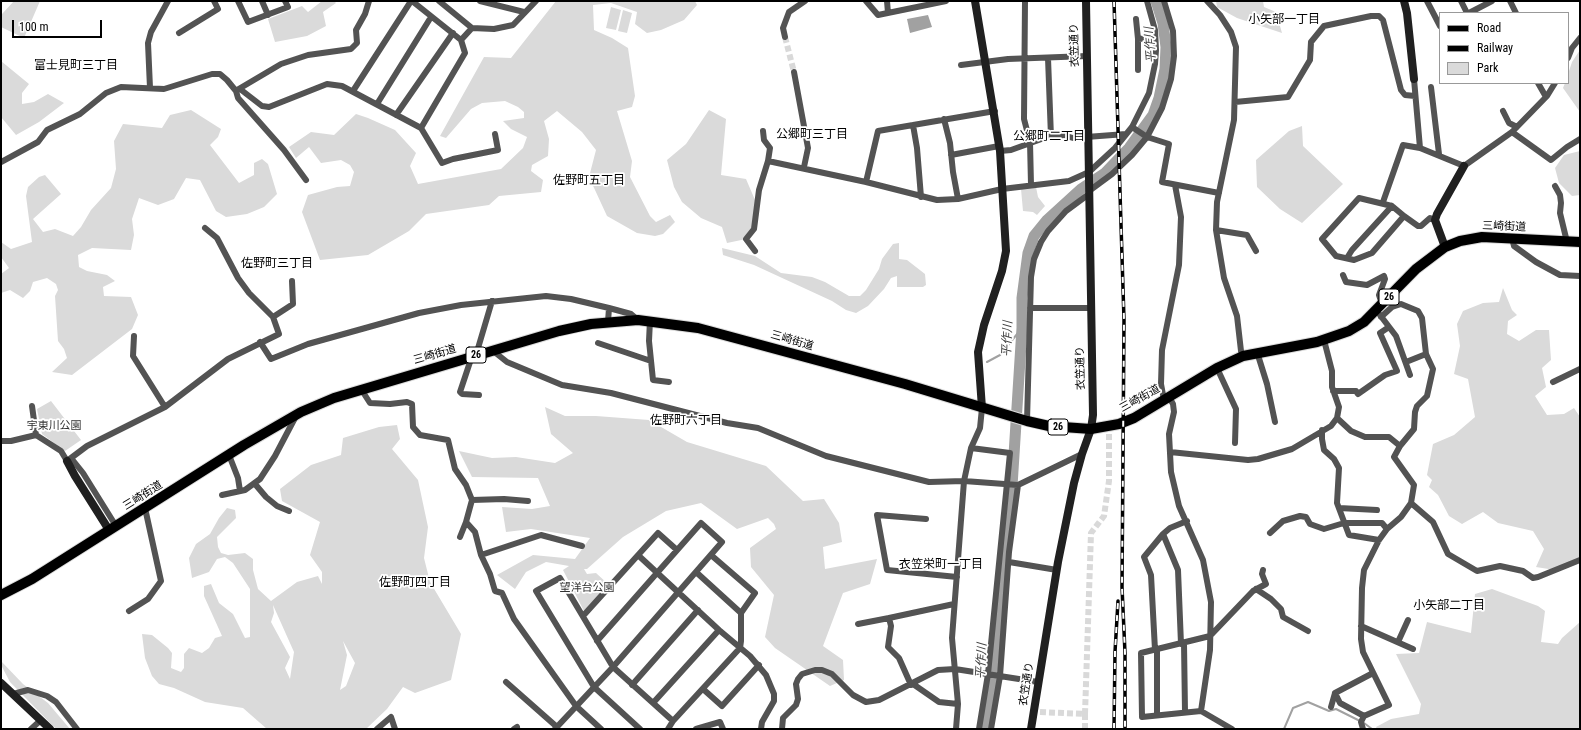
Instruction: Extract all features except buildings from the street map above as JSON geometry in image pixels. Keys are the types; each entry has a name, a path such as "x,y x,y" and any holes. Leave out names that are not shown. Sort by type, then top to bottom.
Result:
{"main road":[{"name":"三崎街道","path":"1,595 32,579 297,414 334,398 361,389 559,331 608,322 638,320 650,320 698,328 905,384 1026,421 1049,426 1091,429 1119,424 1134,418 1217,368 1243,356 1324,340 1349,331 1380,310 1416,269 1445,247 1460,241 1482,237 1580,242"}],"street":[{"path":"150,88 148,43 151,32 167,1"},
{"path":"179,33 218,9 214,1"},
{"path":"238,1 248,22 288,7 286,1"},
{"path":"262,1 268,15"},
{"path":"238,90 281,64 308,54 351,50 357,43 356,30 365,14 369,1"},
{"path":"353,92 411,1 461,40 465,53 421,128"},
{"path":"439,1 472,28 494,29 507,28 513,25 536,1"},
{"path":"480,1 524,12"},
{"path":"785,37 783,28 789,12 805,1"},
{"path":"866,1 878,15 935,2 946,1"},
{"path":"887,1 888,13"},
{"path":"956,729 958,704 952,638 964,481 971,448 980,428 982,408 978,352 985,319 1005,260 1000,148 976,1"},
{"path":"1025,1 1026,33 1024,58 1024,119 1030,142 1031,185"},
{"name":"衣笠通り","path":"1031,729 1057,570 1082,454 1091,429 1093,414 1086,1"},
{"path":"768,161 804,167 937,200 958,199 1002,188 1069,182 1089,173 1133,128 1149,93 1155,64 1156,38 1147,1"},
{"path":"1026,421 1031,277 1034,259 1041,242 1048,231 1066,211 1112,174 1146,136 1162,108 1174,56 1173,31 1164,1"},
{"path":"1207,1 1220,15 1231,32 1236,47 1234,120 1219,193 1216,230 1224,278 1237,316 1241,351 1243,356"},
{"path":"1404,1 1407,13 1420,148"},
{"path":"1427,1 1439,24"},
{"path":"1462,1 1468,12"},
{"path":"1470,12 1492,1"},
{"path":"1510,1 1516,12"},
{"path":"1235,102 1288,97 1310,60 1311,42 1324,26 1371,16 1379,16 1383,20 1401,90 1405,95 1416,96"},
{"path":"377,104 431,17"},
{"path":"1136,19 1138,39 1138,70"},
{"path":"461,40 472,28"},
{"path":"396,115 453,33"},
{"path":"1138,39 1156,38"},
{"path":"1569,56 1572,48 1580,38"},
{"path":"961,65 986,61 1024,58 1087,56"},
{"path":"1048,58 1051,137"},
{"path":"794,72 808,148 804,167"},
{"path":"1,162 38,142 47,130 80,114 106,93 121,87 164,89 212,74 220,74 238,90 262,106 269,107 327,84 342,86 421,128 442,164 453,159 498,150 495,134"},
{"path":"1539,84 1546,97"},
{"path":"1445,247 1435,220 1464,166 1512,132 1546,97 1554,84"},
{"path":"1431,87 1439,154"},
{"path":"238,90 238,98 284,150 306,180"},
{"path":"866,182 878,131 995,111"},
{"path":"1503,111 1509,123 1517,127"},
{"path":"944,119 958,199"},
{"path":"913,125 917,148 921,197"},
{"path":"1133,128 1146,136 1169,144 1162,182 1219,193"},
{"path":"755,251 746,239 754,229 759,190 768,161 770,148 764,140 764,131"},
{"path":"1512,132 1551,160 1580,139"},
{"path":"951,155 1000,148 1011,150 1030,142 1063,135 1073,138 1126,134"},
{"path":"1382,202 1403,145 1420,148 1439,154 1464,166"},
{"path":"1175,184 1181,217 1178,265 1162,350 1161,384 1167,398 1173,404 1174,412 1169,434 1171,472 1179,506 1204,560 1208,582 1210,602 1210,650 1201,711"},
{"path":"1555,186 1562,203 1560,213 1567,242"},
{"path":"1404,216 1372,253 1354,260 1336,256 1322,239 1359,198 1382,202 1392,206 1418,226 1421,226 1430,218 1435,220"},
{"path":"1348,258 1352,250 1392,206"},
{"path":"69,459 87,446 165,407 228,359 279,334 274,317 249,293 238,278 217,238 205,228"},
{"path":"1216,230 1247,235 1256,251"},
{"path":"1512,238 1514,246 1536,262 1560,275 1580,276"},
{"path":"1343,275 1346,282 1367,285 1384,276 1386,279 1379,295 1380,310 1396,336 1410,375"},
{"path":"274,317 281,314 282,310 293,304 292,281"},
{"path":"260,342 271,359 308,344 419,313 492,301 546,296 571,299 609,308 631,314 638,320"},
{"path":"479,395 462,394 460,392 474,356 492,301"},
{"path":"1362,729 1361,722 1364,716 1389,705 1363,652 1361,626 1364,570 1379,540 1387,529 1401,517 1410,503 1414,486 1394,457 1400,446 1414,430 1415,412 1417,406 1427,396 1433,369 1426,354 1422,318 1418,311 1401,304 1380,310"},
{"path":"608,322 609,308"},
{"path":"1030,308 1091,308"},
{"path":"650,320 653,380 669,382"},
{"path":"1333,391 1356,391 1358,394 1385,375 1397,371 1380,333 1390,327"},
{"path":"134,336 133,356 165,407"},
{"path":"1170,452 1248,460 1258,459 1292,449 1331,426 1337,418 1339,407 1333,391 1331,382 1332,371 1324,340"},
{"path":"598,342 651,361"},
{"path":"492,350 507,362 562,385 611,393 727,423 758,428 826,456 856,465 929,482 964,481 1018,484 1082,454"},
{"path":"1258,352 1275,422"},
{"path":"1406,362 1426,354"},
{"path":"1217,368 1236,410 1235,443"},
{"path":"1553,382 1580,369"},
{"path":"361,389 370,403 407,402 412,404 413,427 420,435 448,440 454,469 466,485 472,500 460,538"},
{"path":"32,406 36,435"},
{"path":"222,495 240,491 255,484 275,456 297,414"},
{"path":"1337,418 1351,431 1365,436 1389,437 1400,446"},
{"path":"1322,430 1324,450 1334,459 1339,468 1337,503 1349,535 1379,540"},
{"path":"1,441 11,441 36,435 61,452 69,459 75,476 113,528"},
{"path":"971,448 1010,453 988,674 979,729"},
{"path":"229,455 238,478 240,491"},
{"path":"255,484 272,501 289,511"},
{"path":"991,729 1000,676 1009,562 1018,484"},
{"path":"472,500 504,499 528,501"},
{"path":"1410,503 1433,522 1448,554 1477,571 1500,566 1523,571 1533,578 1580,560"},
{"path":"129,611 148,599 161,581 145,508"},
{"path":"1339,508 1377,510"},
{"path":"926,519 878,515 887,570 957,577"},
{"path":"1270,534 1283,521 1300,516 1306,517 1310,524 1324,529 1344,523 1382,523 1387,529"},
{"path":"1157,715 1156,650 1151,575 1144,557 1163,534 1170,528 1187,521"},
{"path":"466,522 475,532 481,555 490,574 495,591 502,593 514,619 576,706 598,728"},
{"path":"506,682 556,728 613,667 722,542 701,523 597,642"},
{"path":"583,616 639,556 658,533 677,550"},
{"path":"1163,534 1178,570 1185,712"},
{"path":"481,555 541,535 582,546"},
{"path":"668,729 740,648 741,613 755,593 711,555"},
{"path":"639,556 718,630 759,665 766,674 774,701 762,722 761,729"},
{"path":"1009,562 1057,570"},
{"path":"1232,729 1201,711 1142,717 1141,653 1210,636 1256,589 1266,584 1262,574 1263,570"},
{"path":"696,572 741,613"},
{"path":"640,729 594,687 536,591 560,578 613,667 673,722"},
{"path":"1256,589 1271,599 1281,609 1283,617 1308,631"},
{"path":"858,624 954,604"},
{"path":"632,685 698,610"},
{"path":"889,618 891,626 888,647 899,658 912,684 939,702 958,704"},
{"path":"1398,642 1408,620"},
{"path":"1361,626 1413,649"},
{"path":"653,703 718,630"},
{"path":"703,689 722,706 759,665"},
{"path":"782,729 783,718 796,705 798,699 796,684 798,679 802,674 809,672 822,670 832,674 853,695 866,702 879,700 938,670 954,669 1038,682"},
{"path":"1331,707 1335,693 1373,673"},
{"path":"1,682 50,729"},
{"path":"13,694 28,690 48,696 56,702 77,729"},
{"path":"1335,693 1340,703 1364,716"},
{"path":"377,729 391,717 395,729"},
{"path":"31,729 41,720"},
{"path":"696,729 720,722 723,729"}],"green space":[{"path":"14,1 40,1 24,38 1,27 2,14"},
{"path":"322,1 334,1 336,3 323,12 326,26 307,36 275,42 268,19 302,6 308,12"},
{"path":"556,1 695,1 697,5 684,20 661,30 647,33 635,24 637,12 611,3 593,5 594,30 612,38 628,48 635,96 632,107 617,111 632,161 630,177 650,216 656,222 670,215 675,222 663,234 655,236 637,233 607,216 589,177 596,150 582,132 557,111 544,121 549,139 548,156 532,165 531,171 543,180 541,192 499,196 489,205 426,214 409,231 368,255 320,260 302,212 308,195 337,187 350,186 354,172 350,165 341,160 321,163 309,147 296,158 289,147 311,132 334,135 356,114 395,130 416,153 410,166 418,184 501,169 523,148 527,137 511,129 503,121 524,118 524,112 518,107 505,101 482,103 471,109 446,138 440,136 484,57 511,58"},
{"path":"1216,1 1263,1 1264,7 1276,12 1282,33 1237,18 1217,7"},
{"path":"611,7 621,10 616,30 606,28"},
{"path":"623,10 632,13 627,33 618,31"},
{"path":"1580,50 1580,112 1563,88 1565,84 1569,84 1569,71 1572,62"},
{"path":"1,61 29,84 22,93 22,104 34,102 48,94 64,103 39,122 16,135 1,117"},
{"path":"191,110 221,129 218,137 210,145 239,183 254,175 254,163 262,159 268,164 277,194 264,207 247,214 226,217 216,211 200,180 186,178 174,199 158,205 139,198 132,219 134,235 131,250 92,248 78,255 79,267 87,271 107,275 115,281 103,287 104,296 131,297 138,315 132,329 72,375 52,372 67,358 64,349 58,341 55,296 58,290 56,284 47,278 33,282 30,291 23,298 10,290 1,293 1,274 9,268 1,257 1,242 11,249 32,242 26,196 28,187 39,177 45,175 61,194 33,219 43,232 55,229 73,236 81,227 91,210 111,188 116,169 114,141 123,124 162,128 170,115"},
{"path":"709,110 726,119 721,175 746,179 758,207 754,229 746,239 727,243 722,227 701,218 682,202 674,187 667,160 686,144"},
{"path":"1302,126 1303,146 1343,184 1302,223 1280,209 1257,187 1256,160 1289,131"},
{"path":"1580,151 1580,195 1572,196 1559,183 1555,168 1564,155"},
{"path":"1036,187 1038,197 1045,206 1037,215 1033,212 1023,211 1021,189"},
{"path":"899,243 899,259 907,260 925,274 926,285 923,287 897,287 897,276 891,278 884,289 868,306 856,313 846,310 832,301 754,265 723,255 722,248 755,256 781,273 812,277 825,282 849,296 860,296 866,290 879,269 882,259 893,244"},
{"path":"1503,288 1512,310 1517,315 1508,321 1507,334 1519,341 1536,330 1549,330 1551,360 1542,368 1546,387 1535,396 1547,415 1564,414 1574,408 1580,417 1580,559 1570,561 1555,570 1536,567 1544,549 1533,531 1498,523 1483,512 1462,524 1449,516 1438,495 1429,487 1432,480 1427,475 1433,444 1454,435 1475,417 1468,379 1454,374 1460,346 1457,324 1463,311 1483,303 1499,302"},
{"name":"宇東川公園","path":"51,401 81,440 65,451 42,434 37,409"},
{"name":"望洋台公園","path":"545,407 565,416 596,416 649,420 687,442 766,466 803,501 824,499 839,523 842,542 823,547 825,569 877,559 870,584 843,593 823,646 843,660 844,680 830,686 775,648 765,637 774,595 751,567 750,548 776,529 774,524 768,518 737,529 701,503 666,511 623,537 587,569 584,569 587,574 596,573 608,584 584,611 563,570 569,566 546,562 526,572 515,589 497,575 533,555 575,559 590,538 531,529 506,532 502,507 532,509 550,506 538,478 472,477 459,451 492,458 516,457 555,463 573,453 551,434"},
{"path":"397,425 400,439 392,449 418,480 428,527 424,558 430,582 461,634 451,680 415,693 403,687 387,709 366,729 267,729 243,708 205,702 174,688 159,684 152,676 145,658 142,634 152,635 168,648 172,653 171,668 181,672 184,668 184,654 189,648 202,653 209,648 215,638 222,636 204,596 204,586 211,584 219,603 233,614 245,638 250,637 250,589 233,563 225,557 217,559 209,572 192,578 189,558 196,544 210,534 219,518 227,508 235,510 236,518 217,537 218,547 221,553 228,555 245,553 253,559 253,570 258,589 271,601 297,582 318,576 322,584 322,572 310,555 320,522 282,501 280,489 311,465 341,455 343,438 379,427","holes":["273,605 294,652 290,679 285,668 290,657 271,622 274,613","343,641 355,663 346,686 340,690 347,655"]},
{"path":"1492,589 1538,606 1545,611 1541,642 1558,644 1562,638 1580,622 1580,729 1377,729 1376,727 1391,719 1419,714 1421,704 1396,654 1419,653 1427,622 1471,633 1475,594"},
{"path":"1,661 23,684 48,703 70,729 56,729 10,682 1,665"}],"shaded area":[{"path":"928,15 932,27 910,33 907,19"}],"waterway":[{"name":"平作川","path":"986,729 994,684 999,600 1010,518 1022,328 1022,298 1028,253 1034,236 1047,220 1081,189 1105,173 1129,148 1153,115 1159,98 1165,69 1166,47 1163,23 1156,1"},
{"path":"987,362 1000,355 1022,328"},
{"path":"1284,729 1293,708 1308,702 1329,711 1336,709 1360,721"},
{"path":"1364,723 1372,729"}],"tunnel":[{"path":"785,37 794,72"},
{"path":"1040,712 1085,714 1091,533 1104,516 1109,481 1109,434"},
{"path":"1085,714 1085,729"}],"railway":[{"path":"1114,1 1124,320 1122,587 1125,653 1125,729"},
{"path":"1114,729 1115,652 1118,601"}],"district":[{"name":"小矢部一丁目","path":"1284,20"},
{"name":"富士見町三丁目","path":"76,66"},
{"name":"公郷町三丁目","path":"812,135"},
{"name":"公郷町二丁目","path":"1049,137"},
{"name":"佐野町五丁目","path":"589,181"},
{"name":"佐野町三丁目","path":"277,264"},
{"name":"佐野町六丁目","path":"686,421"},
{"name":"衣笠栄町一丁目","path":"941,565"},
{"name":"佐野町四丁目","path":"415,583"},
{"name":"小矢部二丁目","path":"1449,606"}]}
